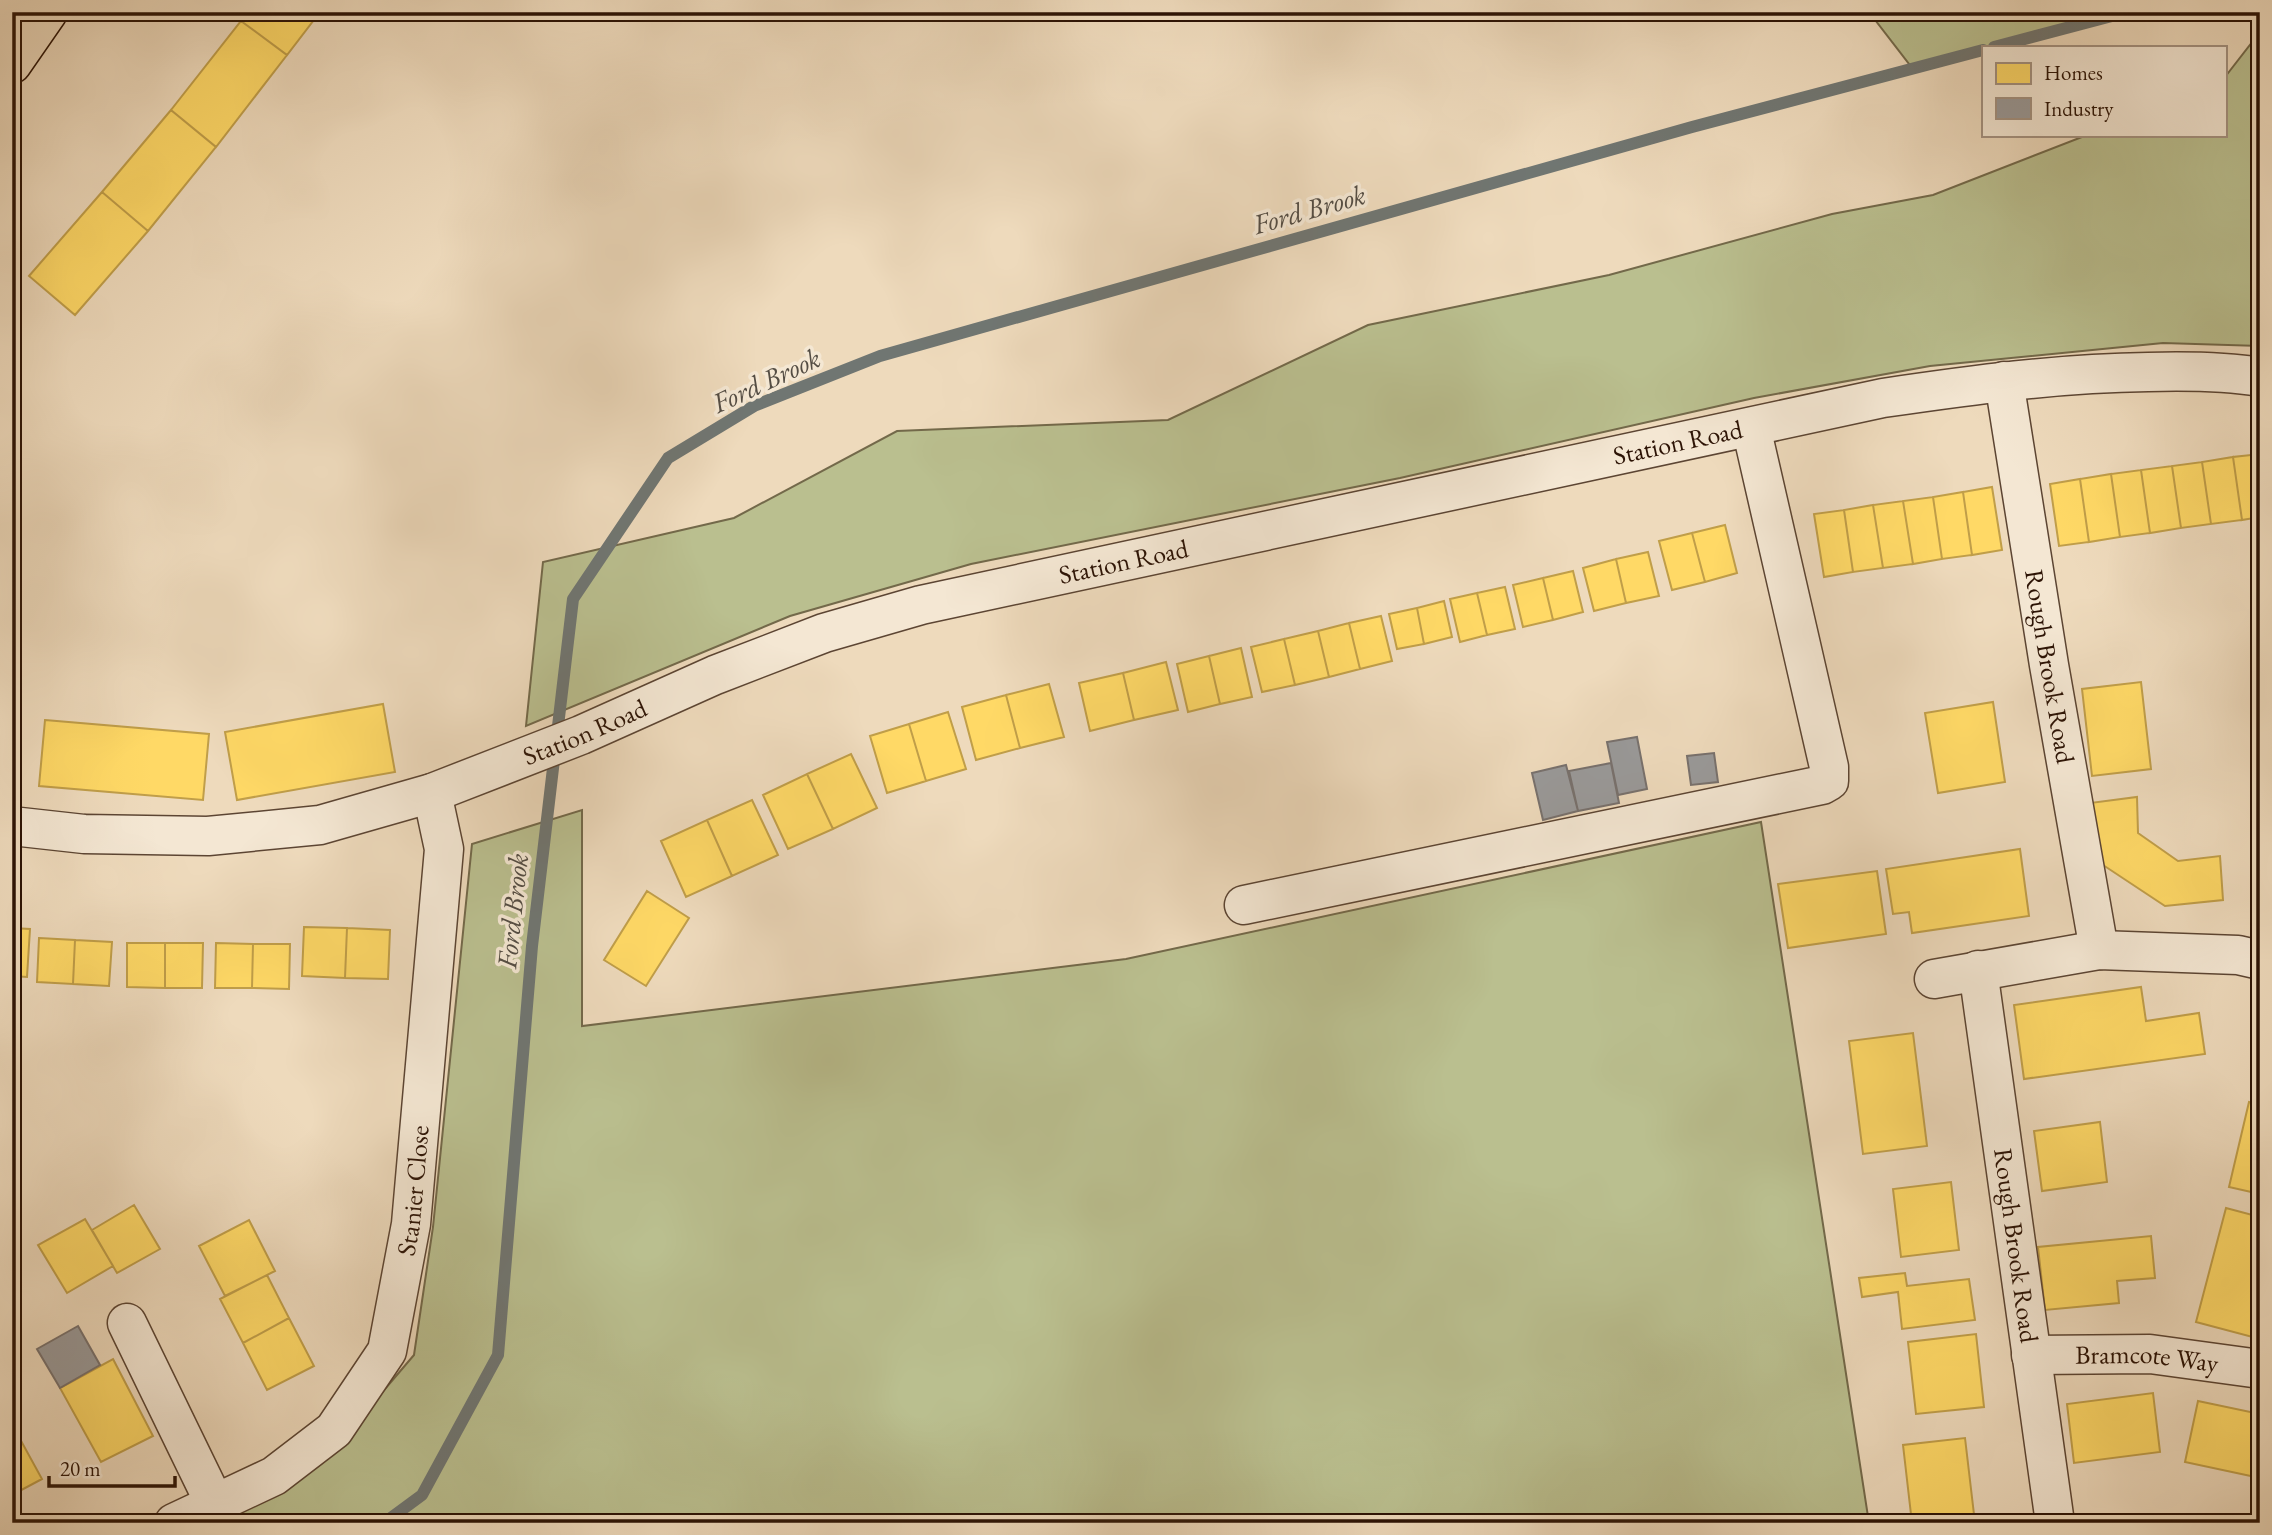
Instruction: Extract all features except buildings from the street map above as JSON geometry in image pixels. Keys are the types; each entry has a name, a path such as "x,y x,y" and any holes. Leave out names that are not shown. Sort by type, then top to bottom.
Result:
{"highway":[{"path":"12,36 41,12"},
{"path":"12,64 48,12"}],"street":[{"name":"Station Road","path":"12,826 84,834 208,836 320,825 432,793 581,735 715,675 812,638 921,605 1884,398 2004,381 2102,373 2184,371 2260,377"},
{"name":"Rough Brook Road","path":"2004,381 2049,665 2099,950"},
{"path":"1244,905 1822,785 1829,781 1829,767 1751,427"},
{"name":"Stanier Close","path":"174,1523 274,1476 334,1430 387,1352 411,1224 442,862 443,849 432,793"},
{"path":"1934,979 2099,950 2249,957"},
{"name":"Rough Brook Road","path":"1978,970 2055,1523"},
{"path":"127,1323 215,1504"},
{"name":"Bramcote Way","path":"2031,1355 2150,1354 2260,1369"}],"green space":[{"path":"1869,12 2127,12 1998,46 1982,46 1982,50 1913,69"},
{"path":"2260,32 2260,346 2163,343 1930,366 1754,398 1400,478 971,564 790,616 526,726 543,562 734,518 897,431 1168,420 1368,325 1609,275 1832,214 1933,195 2084,136 2226,136 2226,76"},
{"path":"582,810 582,1026 1126,959 1761,822 1869,1523 219,1523 321,1464 414,1355 433,1227 472,844"}],"waterway":[{"name":"Ford Brook","path":"1998,46 2127,12"},
{"name":"Ford Brook","path":"384,1523 422,1495 498,1355 532,946 573,599 668,458 754,406 880,356 1692,127 1982,50"}]}
